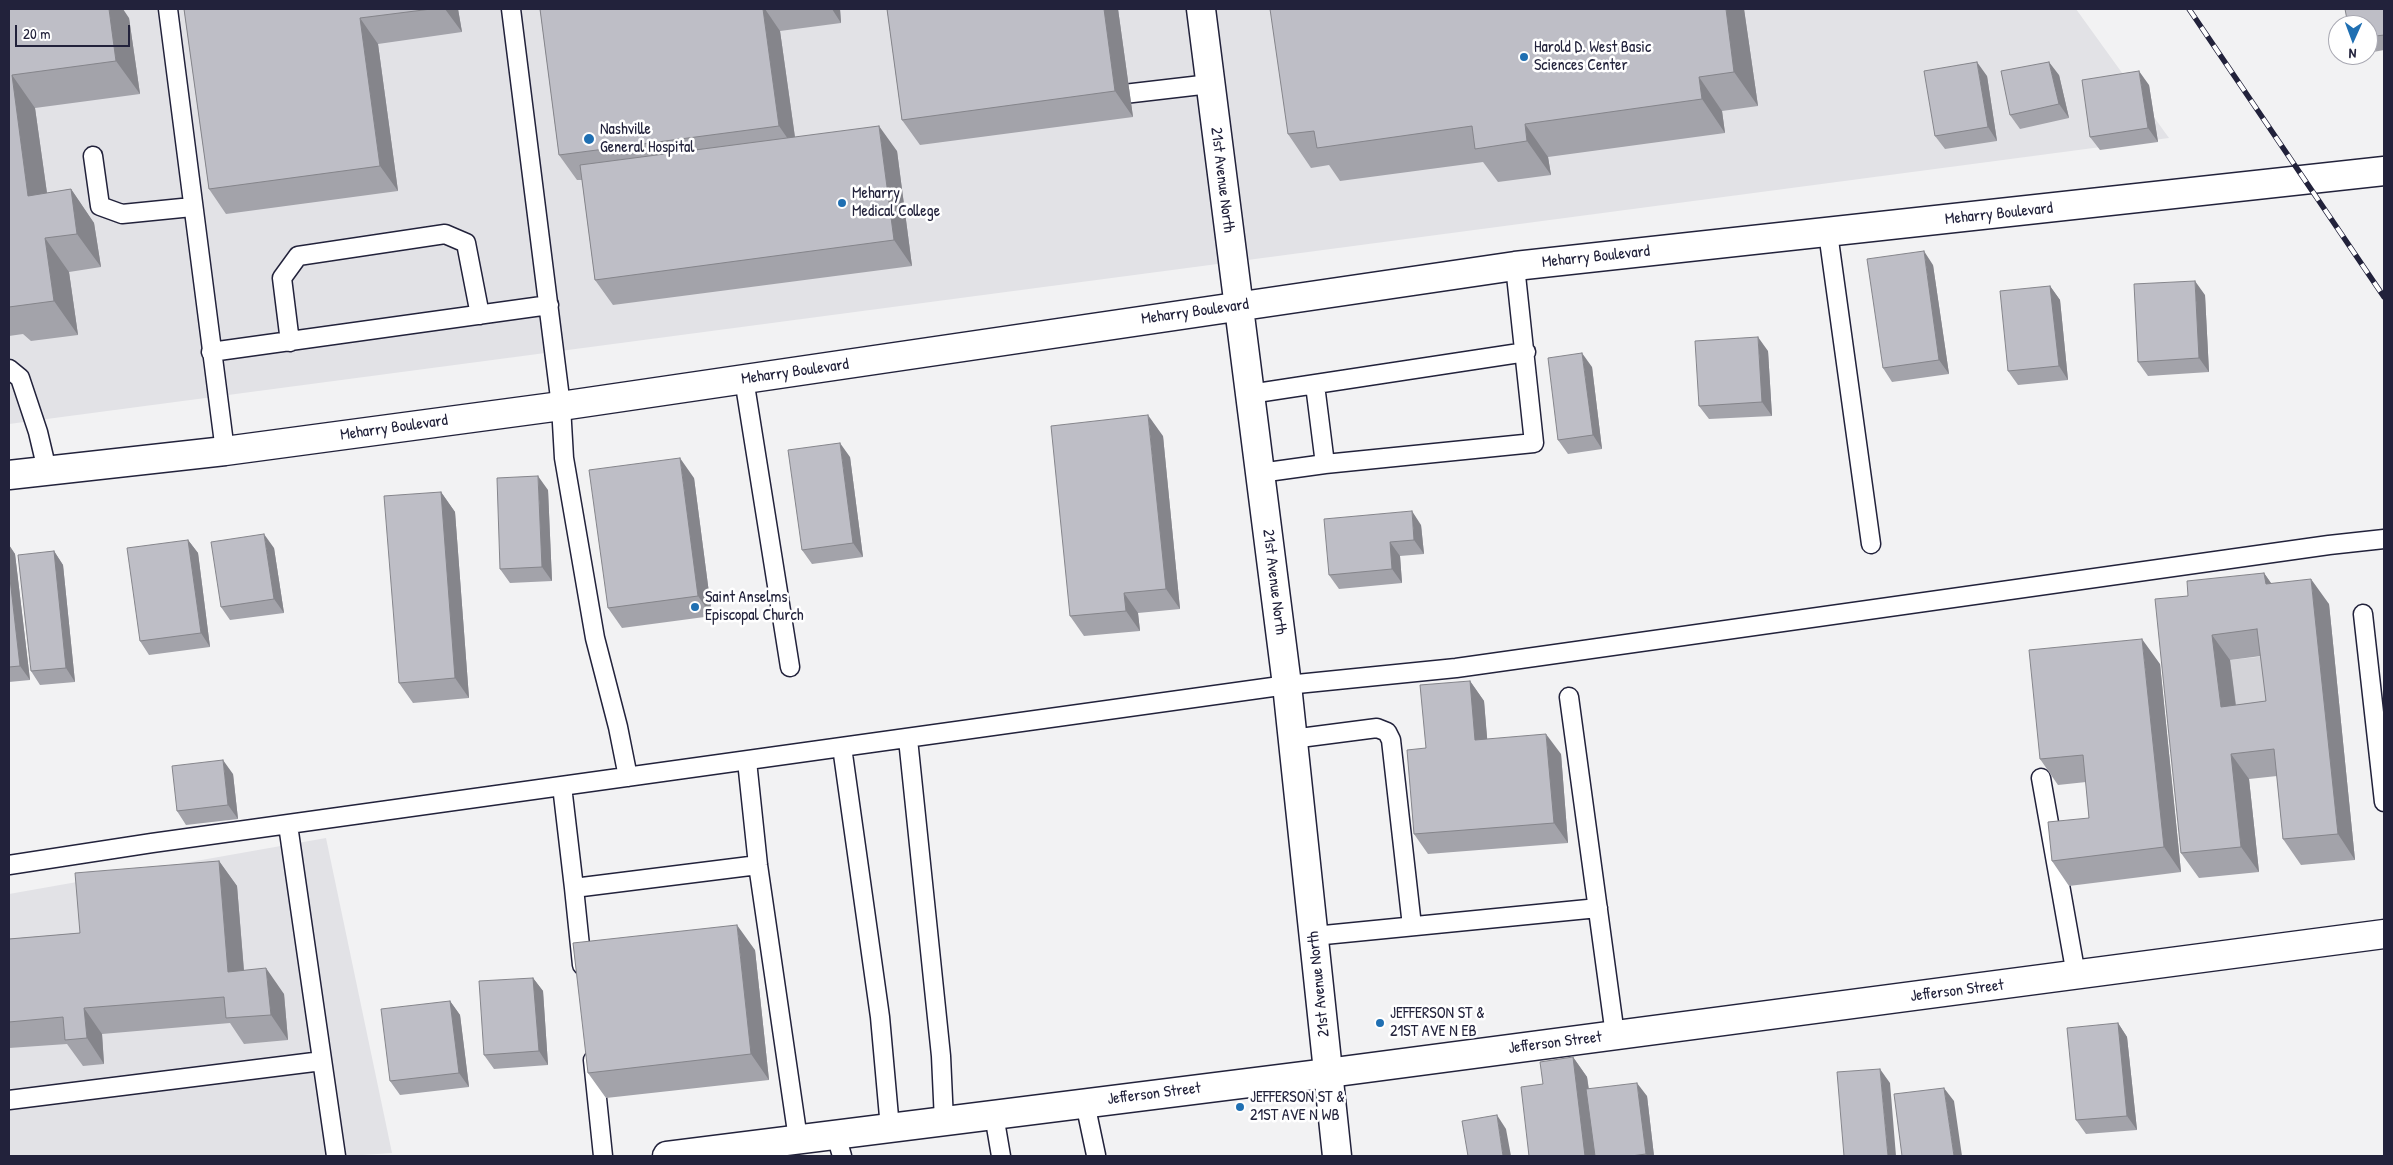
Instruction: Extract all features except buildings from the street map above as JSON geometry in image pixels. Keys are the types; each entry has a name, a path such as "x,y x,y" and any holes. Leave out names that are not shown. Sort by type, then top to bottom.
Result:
{"street":[{"name":"21st Avenue North","path":"1201,9 1287,686 1337,1156"},
{"name":"Meharry Boulevard","path":"9,475 225,451 562,406 1515,266 2384,171"},
{"name":"Jefferson Street","path":"667,1156 707,1154 798,1139 839,1145 890,1128 2384,934"}],"lane":[{"path":"168,9 192,207 225,451"},
{"path":"511,9 562,406 564,458 595,638 618,727 628,777"},
{"path":"1091,98 1210,84"},
{"path":"93,156 100,206 122,214 192,207"},
{"path":"1828,233 1871,544"},
{"path":"290,342 282,278 298,256 445,234 466,243 480,315"},
{"path":"1260,474 1325,464 1534,443 1526,352 1515,266"},
{"path":"211,352 549,305"},
{"path":"1250,394 1526,352"},
{"path":"9,369 20,378 48,470"},
{"path":"744,379 790,667"},
{"path":"1315,385 1325,464"},
{"path":"9,865 842,747 1287,686 1456,668 2329,545 2384,539"},
{"path":"2363,614 2384,802"},
{"path":"1569,697 1615,1035"},
{"path":"1292,739 1377,728 1387,732 1392,740 1412,926"},
{"path":"908,739 941,1056 944,1121"},
{"path":"842,747 880,1017 890,1128"},
{"path":"747,761 758,865 798,1139"},
{"path":"2042,778 2076,975"},
{"path":"562,786 584,985"},
{"path":"288,824 336,1156"},
{"path":"574,888 758,865"},
{"path":"1314,936 1598,908"},
{"path":"591,1044 603,1156"},
{"path":"9,1100 322,1061"},
{"path":"1085,1103 1093,1156"},
{"path":"994,1115 1001,1156"}],"shaded area":[{"name":"Meharry Medical College","path":"9,9 2076,9 2169,138 9,424"},
{"path":"2275,655 2284,726 2239,732 2230,660"},
{"path":"326,838 392,1153 347,1156 9,1156 9,894"}],"railway":[{"path":"2189,9 2384,297"}],"place":[{"name":"Harold D. West Basic Sciences Center","path":"1524,57"},
{"name":"Nashville General Hospital","path":"589,139"},
{"name":"Meharry Medical College","path":"842,203"},
{"name":"Saint Anselms Episcopal Church","path":"695,607"},
{"name":"JEFFERSON ST & 21ST AVE N EB","path":"1380,1023"},
{"name":"JEFFERSON ST & 21ST AVE N WB","path":"1240,1107"}]}
